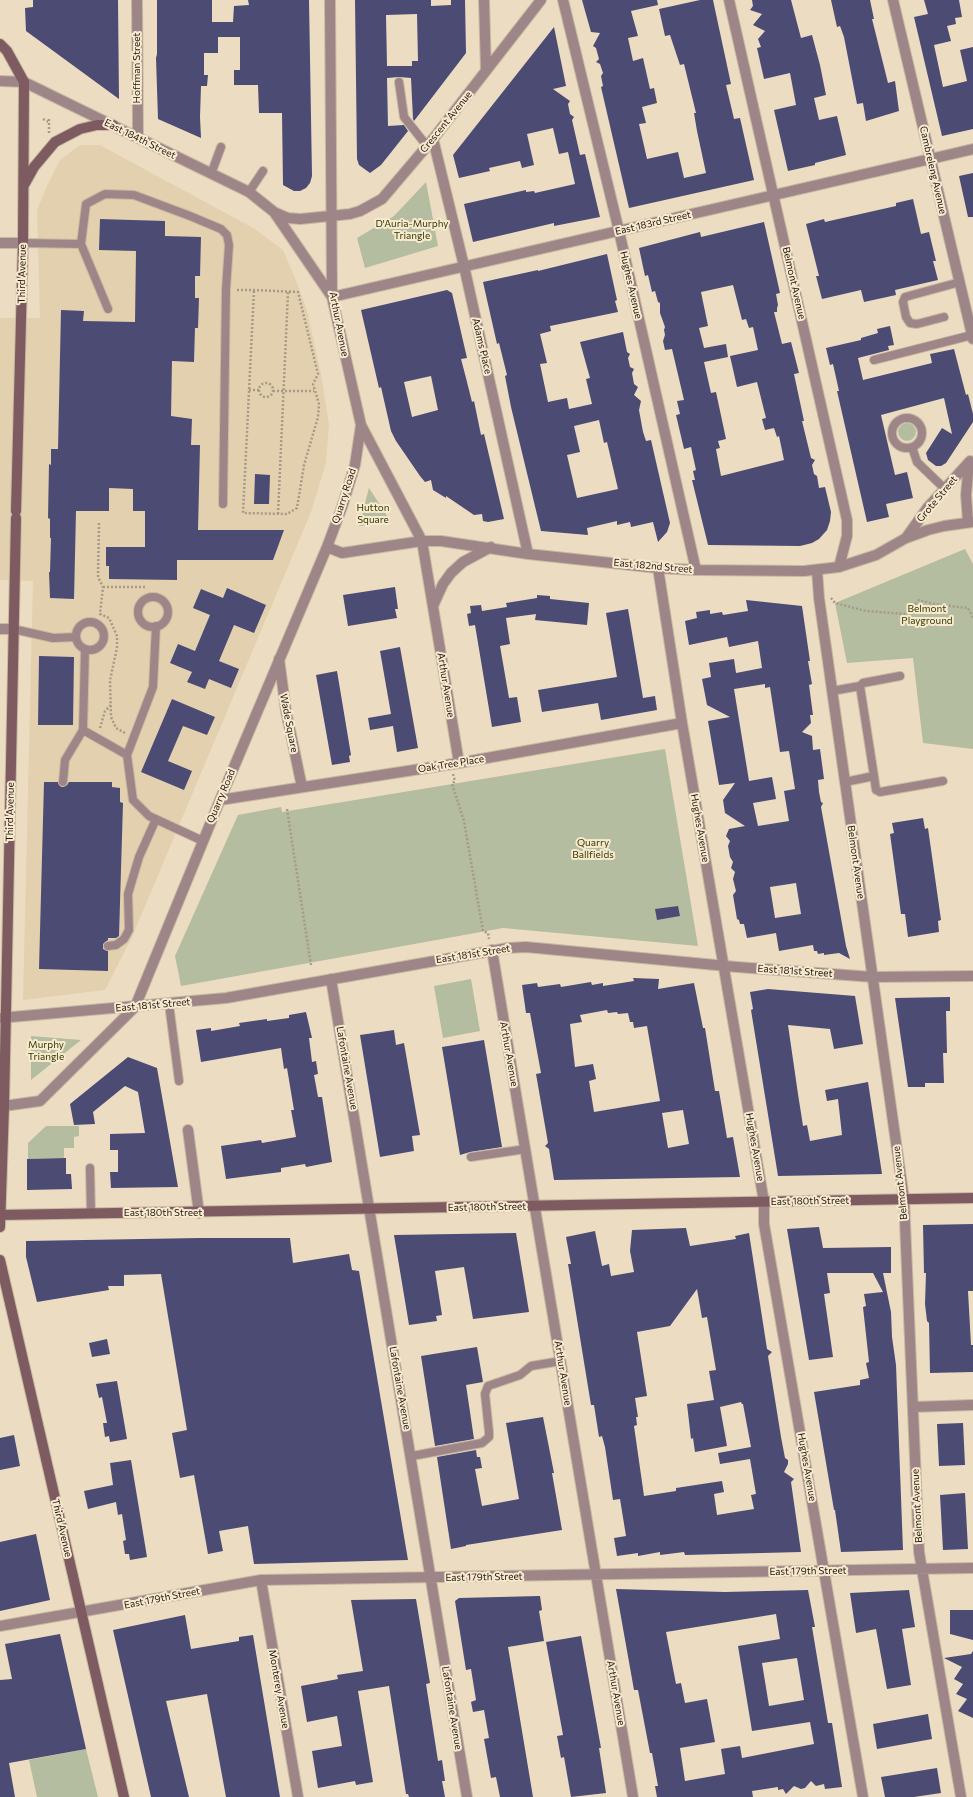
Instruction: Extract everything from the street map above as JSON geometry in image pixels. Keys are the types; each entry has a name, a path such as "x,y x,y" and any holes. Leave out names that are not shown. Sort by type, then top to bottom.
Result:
{"main road":[{"name":"Third Avenue","path":"0,44 7,51 24,82 23,243 3,1018 4,1106 0,1227"},
{"path":"23,186 34,167 55,142 80,129 97,125 113,125"},
{"name":"East 180th Street","path":"1,1215 200,1213 973,1198"},
{"name":"Third Avenue","path":"0,1260 124,1797"}],"street":[{"name":"Hoffman Street","path":"137,0 138,137"},
{"name":"Arthur Avenue","path":"330,0 333,215 332,297 361,425 422,541 433,606 455,763"},
{"path":"484,0 486,71"},
{"name":"Crescent Avenue","path":"333,215 360,211 382,200 430,142 541,0"},
{"name":"Hughes Avenue","path":"563,0 619,231 696,570"},
{"name":"Belmont Avenue","path":"729,0 847,520 847,536 839,567"},
{"name":"Cambreleng Avenue","path":"893,0 973,337"},
{"name":"East 184th Street","path":"0,82 24,82 249,192 274,212 288,218 300,219 333,215"},
{"name":"Adams Place","path":"430,142 464,266 528,554"},
{"name":"East 183rd Street","path":"332,297 973,149"},
{"name":"East 184th Street","path":"274,212 332,297"},
{"path":"0,243 23,243"},
{"name":"Quarry Road","path":"4,1106 40,1101 135,1007 220,800 327,547 342,507 355,465 361,425"},
{"name":"Grote Street","path":"906,538 928,507 971,459"},
{"name":"Grote Street","path":"971,459 966,495 971,522"},
{"name":"East 182nd Street","path":"327,547 342,553 422,541 441,541 492,547 528,554 658,568 696,570 818,570 839,567 876,555 906,538 933,528 971,522"},
{"path":"433,606 442,584 451,573 462,562 492,547"},
{"name":"Hughes Avenue","path":"658,568 682,723 764,1202 764,1224 864,1797"},
{"name":"Belmont Avenue","path":"818,570 818,594 904,1199 918,1538 961,1797"},
{"path":"0,629 13,629"},
{"name":"Wade Square","path":"279,659 286,711 302,787"},
{"name":"Oak Tree Place","path":"220,800 455,763 682,723"},
{"name":"East 181st Street","path":"3,1018 226,998 492,950 526,947 873,977 973,976"},
{"name":"Arthur Avenue","path":"492,950 633,1797"},
{"name":"Lafontaine Avenue","path":"331,979 412,1456 467,1797"},
{"path":"188,1130 200,1213"},
{"path":"913,1407 973,1405"},
{"name":"East 179th Street","path":"0,1626 261,1580 973,1568"},
{"name":"Monterey Avenue","path":"261,1580 298,1797"}],"lane":[{"path":"399,82 404,117 430,142"},
{"path":"211,174 220,147"},
{"path":"249,192 263,171"},
{"path":"108,309 81,244 86,204 105,194 134,195 221,229 227,235 223,504"},
{"path":"23,243 81,244"},
{"path":"944,317 917,324 910,323 906,317 903,302 905,297 960,282"},
{"path":"874,360 973,337"},
{"path":"912,447 917,462 945,489"},
{"path":"91,621 100,625 105,634 103,643 95,649 85,649 79,644 76,637 76,632 82,624 91,621"},
{"path":"156,626 153,687 127,755 133,800 149,816 203,841"},
{"path":"13,629 53,638 76,637"},
{"path":"63,782 65,760 83,730 85,649"},
{"path":"832,691 860,686 863,682 900,676"},
{"path":"860,686 876,790 880,792 943,781"},
{"path":"83,730 127,755"},
{"path":"845,782 874,776"},
{"path":"108,946 116,946 124,939 129,930 128,894 139,857 156,819"},
{"path":"169,1004 179,1081"},
{"path":"471,1157 526,1149"},
{"path":"90,1168 91,1214"},
{"path":"412,1456 482,1442 489,1437 485,1394 488,1386 520,1375 531,1366 561,1361"}],"path":[{"path":"48,138 49,117"},
{"path":"43,120 49,122"},
{"path":"226,289 254,290 288,292 298,292 301,302 318,374 313,384 314,392 319,404 319,410 304,465 297,508 287,514 243,513 254,290"},
{"path":"278,514 288,292"},
{"path":"259,390 262,385 266,383 272,386 273,391"},
{"path":"249,390 259,390"},
{"path":"259,390 261,395 265,397 271,395 273,391"},
{"path":"273,391 314,392"},
{"path":"99,523 98,577 103,587 100,614 109,618 117,636 117,648 110,680 113,723 116,728 126,733"},
{"path":"103,587 145,587"},
{"path":"831,598 835,603 866,612 906,614 919,600 968,608 973,618"},
{"path":"100,728 105,710 111,705"},
{"path":"455,763 455,781 452,784 464,821 483,931 488,933 492,950"},
{"path":"287,809 311,965"}],"shaded area":[{"path":"80,145 100,145 255,229 283,250 307,311 321,374 329,425 326,463 311,512 132,937 105,990 23,1000 33,581 0,580 0,318 40,318 37,210 60,160"}],"green space":[{"name":"D'Auria-Murphy Triangle","path":"426,182 438,246 365,268 357,238 394,216"},
{"path":"907,423 913,426 916,432 913,438 907,441 901,438 898,432 901,426"},
{"name":"Hutton Square","path":"369,488 391,522 359,526"},
{"name":"Belmont Playground","path":"965,549 973,564 973,749 923,743 913,658 847,663 835,603"},
{"name":"Quarry Ballfields","path":"665,749 698,946 503,928 181,986 175,956 238,815 281,807 282,812"},
{"path":"471,979 480,1031 443,1038 434,986"},
{"name":"Murphy Triangle","path":"31,1036 81,1040 31,1080"},
{"path":"46,1126 79,1126 79,1136 74,1137 74,1148 64,1148 64,1158 28,1159 28,1143"},
{"path":"86,1749 98,1797 37,1797 29,1760"}],"building":[{"path":"33,0 118,0 119,99 26,31 25,8 33,7"},
{"path":"157,0 212,0 212,22 233,22 234,6 249,5 248,0 309,0 312,176 310,183 306,188 300,191 294,191 283,185 282,113 259,113 258,85 234,85 234,70 240,70 240,37 218,37 218,53 204,53 204,75 208,75 207,86 201,86 201,138 158,119 156,58"},
{"path":"355,0 431,0 431,6 451,5 451,0 465,0 466,53 414,121 411,78 387,78 388,126 404,125 408,131 381,165 370,173 359,165 357,159","holes":["417,14 418,61 412,61 412,66 387,66 386,15"]},
{"path":"582,0 657,0 658,5 631,11 638,36 628,38 633,61 643,58 650,89 654,88 657,103 642,107 646,123 639,124 647,159 678,152 684,178 706,173 694,113 696,113 684,64 680,65 670,35 665,36 659,9 700,0 713,0 731,84 726,85 734,119 740,118 754,180 629,208 601,87 603,86 601,76 603,73 600,64 596,62 599,59 596,48 593,46 600,33 591,32"},
{"path":"752,0 791,0 801,38 812,35 820,65 826,95 814,98 819,120 837,116 846,155 815,163 815,165 788,171 774,110 796,105 790,73 764,79 757,48 761,47 758,39 765,31 753,25 762,14 750,10 753,6"},
{"path":"831,0 870,0 874,19 872,19 888,83 895,81 899,111 866,121 863,103 857,104 844,37 840,26 837,27"},
{"path":"924,0 959,0 962,17 955,18 956,24 947,26 951,41 934,45 943,87 967,81 960,50 973,47 973,129 942,136 914,17 928,14"},
{"path":"554,27 566,86 553,89 570,101 568,104 570,114 574,117 572,120 580,155 585,154 600,217 554,226 554,223 473,242 464,204 526,190 526,192 534,191 535,193 575,184 568,152 559,154 553,128 527,134 534,165 522,168 520,161 489,168 490,171 459,178 453,155"},
{"path":"973,173 973,217 968,217 959,176"},
{"path":"913,199 921,234 929,232 936,261 933,261 938,280 895,290 896,295 864,302 861,290 822,299 816,276 819,276 806,224 824,219 825,222 896,206 896,203"},
{"path":"100,219 165,221 165,236 201,237 200,276 195,276 195,298 199,298 198,328 195,328 194,362 172,361 171,416 192,419 191,445 200,445 198,530 284,530 273,560 177,560 177,580 109,579 109,566 106,566 106,547 145,547 145,511 133,511 133,489 109,488 109,511 76,511 74,599 50,598 49,572 51,538 50,519 48,518 49,464 51,465 51,449 58,449 61,310 84,311 83,321 135,322 136,251 99,250"},
{"path":"764,222 780,293 776,294 778,305 777,312 774,312 782,344 791,342 799,373 794,374 804,421 802,421 811,458 815,460 812,465 814,474 817,476 819,488 825,487 831,512 827,530 819,539 812,543 800,546 708,545 692,480 695,480 693,471 696,470 691,447 684,449 676,415 680,414 677,401 684,400 672,349 665,350 663,341 665,327 660,313 660,303 658,302 655,291 652,292 648,275 645,276 639,248 700,232 701,237","holes":["733,285 742,320 746,319 749,328 753,327 758,350 730,356 737,387 757,382 766,418 762,419 765,430 774,428 777,437 779,436 784,460 721,476 716,449 720,448 718,441 726,439 716,392 711,393 704,362 728,357 726,344 704,348 699,328 708,326 701,292"]},
{"path":"607,254 617,300 615,301 618,312 550,326 551,331 540,334 547,363 540,364 548,402 567,398 569,409 592,404 586,379 590,378 580,342 623,332 627,352 630,354 628,358 630,367 634,369 632,373 634,384 638,387 634,395 641,401 639,410 643,432 646,441 651,440 670,523 667,532 658,542 653,522 631,527 630,522 617,525 617,521 587,528 588,535 541,531 511,407 505,376 507,375 499,343 497,344 483,282 538,271","holes":["599,420 604,443 607,442 618,489 577,498 567,455 580,452 574,426"]},
{"path":"447,290 452,293 467,358 461,359 472,402 474,401 481,435 484,434 504,519 488,522 483,521 482,514 474,515 446,496 446,498 433,490 431,480 425,482 396,441 391,431 381,387 379,388 361,310","holes":["431,376 438,410 412,417 404,382"]},
{"path":"890,326 894,345 888,346 889,350 858,358 863,380 932,363 930,354 954,349 966,395 968,394 973,414 973,422 946,463 941,466 936,466 928,460 926,453 942,428 952,434 944,398 881,415 895,475 907,472 913,498 886,504 889,517 867,522 837,391 839,391 833,364 830,365 826,348 861,340 861,338 878,333 877,329"},
{"path":"255,474 270,475 269,504 254,504"},
{"path":"395,587 398,609 395,609 397,618 348,626 343,595"},
{"path":"227,588 266,605 254,633 234,625 219,661 239,669 231,688 209,679 205,689 187,682 192,672 170,663 178,644 195,651 210,615 193,608 201,589 223,598"},
{"path":"537,595 550,596 550,599 589,603 587,625 535,620 536,614 506,618 510,644 500,646 509,698 517,697 521,722 492,727 475,625 469,626 467,614 471,613 470,606 481,605 482,611 507,607 506,603 537,598"},
{"path":"746,600 802,606 810,661 808,661 812,684 809,685 813,715 810,715 811,723 802,732 812,736 813,750 820,749 824,779 818,780 821,802 823,803 821,807 846,946 850,959 839,953 824,955 824,953 818,954 817,951 814,951 813,945 779,951 776,933 747,938 744,924 740,924 739,920 737,919 733,895 736,891 733,879 735,872 731,868 733,862 730,857 728,846 730,841 726,836 729,829 745,826 725,813 723,800 735,783 719,785 708,721 730,717 707,705 702,679 711,677 709,663 734,659 736,673 762,668 758,641 729,647 727,637 689,645 685,621 697,618 696,612 710,610 710,614 722,612 723,615 748,611","holes":["765,684 765,688 770,687 780,752 789,751 795,789 784,791 789,821 758,826 753,803 776,799 772,777 749,781 734,689","796,883 801,914 775,918 770,887"]},
{"path":"628,609 643,698 655,696 657,710 601,720 598,703 542,712 538,690 617,677 606,613"},
{"path":"400,647 418,748 397,752 393,726 370,730 368,718 391,714 380,651"},
{"path":"39,656 74,657 73,725 38,725"},
{"path":"337,671 351,755 349,756 350,762 332,765 316,675"},
{"path":"172,699 215,717 207,735 183,726 168,761 192,771 184,790 141,772"},
{"path":"44,782 58,782 60,786 63,787 69,782 112,782 112,787 120,788 120,802 123,803 119,936 116,938 108,938 108,940 103,944 103,949 108,951 108,971 39,969"},
{"path":"923,818 925,829 928,828 941,920 938,921 939,932 908,937 905,914 901,914 890,834 894,833 892,823"},
{"path":"678,906 680,916 657,920 655,909"},
{"path":"633,978 659,979 658,989 694,983 703,1028 705,1028 715,1091 719,1091 727,1138 733,1137 740,1177 554,1180 549,1149 545,1146 548,1143 536,1074 541,1073 530,1013 526,1013 522,985 537,983 538,987 560,984 561,987 591,982 592,985 603,983 603,986 634,981","holes":["607,1010 608,1013 628,1013 630,1022 633,1022 634,1028 647,1026 660,1101 594,1112 589,1081 596,1079 593,1064 575,1067 570,1024 582,1022 580,1015","683,1110 689,1144 668,1148 662,1113"]},
{"path":"768,989 855,996 863,1044 834,1049 830,1029 788,1025 798,1094 803,1126 807,1125 810,1141 842,1135 838,1099 827,1101 825,1090 868,1082 882,1174 778,1176 751,1010 753,1009 750,992"},
{"path":"950,997 950,1011 946,1011 947,1053 943,1053 944,1083 925,1083 925,1087 908,1087 895,998"},
{"path":"306,1012 312,1038 309,1038 312,1062 316,1061 318,1074 314,1075 318,1097 322,1097 332,1162 306,1167 305,1164 281,1168 281,1172 226,1179 221,1146 261,1140 262,1143 296,1137 291,1110 294,1110 287,1068 284,1069 281,1048 201,1062 196,1030 211,1028 211,1031 240,1026 239,1023 289,1018 289,1015"},
{"path":"394,1030 396,1045 404,1043 420,1135 412,1136 414,1151 380,1157 360,1035"},
{"path":"484,1040 502,1147 460,1155 442,1047"},
{"path":"128,1057 157,1068 178,1187 111,1188 110,1172 118,1172 118,1150 110,1150 110,1134 145,1133 138,1092 125,1086 93,1112 95,1124 74,1125 70,1104"},
{"path":"66,1158 66,1174 71,1174 72,1189 27,1190 27,1159"},
{"path":"973,1224 973,1291 968,1291 971,1345 973,1345 973,1372 930,1373 929,1323 927,1321 925,1304 926,1273 924,1273 923,1225"},
{"path":"819,1227 823,1248 891,1247 891,1273 883,1273 891,1312 892,1337 896,1365 903,1550 841,1552 814,1392 860,1385 860,1380 869,1378 866,1363 869,1362 863,1307 866,1306 864,1294 883,1292 873,1273 827,1273 830,1293 824,1294 833,1357 809,1360 787,1229"},
{"path":"686,1228 690,1246 736,1239 735,1236 749,1233 767,1349 772,1352 768,1356 781,1437 785,1458 788,1460 788,1464 784,1472 794,1479 791,1482 801,1552 685,1555 684,1552 660,1555 660,1552 638,1556 638,1553 617,1556 614,1538 626,1536 620,1499 613,1500 605,1447 602,1436 599,1437 594,1405 591,1405 568,1264 571,1264 566,1237 595,1231 602,1266 609,1264 611,1276 634,1272 630,1251 632,1230","holes":["697,1289 702,1318 707,1317 716,1370 709,1371 714,1400 687,1404 691,1439 693,1438 695,1452 727,1446 720,1407 741,1402 743,1404 751,1447 718,1453 720,1464 750,1459 756,1494 751,1495 754,1509 717,1515 714,1494 724,1492 722,1481 676,1488 676,1491 644,1496 634,1426 637,1425 636,1417 638,1417 635,1398 647,1396 637,1332 670,1326"]},
{"path":"516,1233 529,1312 473,1319 464,1267 435,1271 442,1315 436,1316 437,1321 409,1325 394,1235"},
{"path":"290,1238 293,1263 349,1254 352,1270 359,1271 408,1560 254,1564 248,1526 219,1531 223,1551 208,1554 194,1475 180,1478 172,1433 187,1430 161,1274 124,1275 124,1286 108,1286 109,1290 37,1302 26,1257 26,1241"},
{"path":"107,1339 110,1354 92,1357 89,1343"},
{"path":"477,1347 483,1382 466,1385 474,1439 435,1446 421,1356"},
{"path":"117,1381 127,1439 110,1442 109,1436 105,1437 103,1423 107,1423 102,1397 99,1398 96,1384"},
{"path":"543,1417 554,1473 552,1473 562,1530 466,1545 451,1549 437,1457 476,1450 477,1457 480,1457 482,1468 475,1469 482,1506 519,1499 506,1423"},
{"path":"963,1423 965,1465 939,1466 937,1424"},
{"path":"14,1435 20,1466 0,1470 0,1438"},
{"path":"131,1460 147,1557 130,1560 129,1554 125,1554 123,1541 126,1540 122,1514 118,1515 116,1502 88,1509 84,1491 113,1485 110,1463"},
{"path":"965,1493 968,1549 943,1550 940,1495"},
{"path":"36,1534 50,1600 0,1611 0,1542"},
{"path":"616,1589 725,1592 808,1590 815,1627 812,1627 828,1723 832,1723 842,1787 825,1789 824,1784 816,1786 811,1781 805,1788 801,1789 794,1786 786,1794 783,1789 778,1790 778,1787 752,1791 753,1797 657,1797 655,1786 658,1786 652,1753 650,1753 638,1690 634,1690","holes":["776,1614 780,1639 738,1646 752,1731 810,1722 814,1744 742,1758 740,1746 721,1749 725,1774 685,1781 680,1748 715,1742 707,1699 685,1703 681,1683 676,1684 666,1632","797,1658 804,1700 769,1706 762,1663"]},
{"path":"909,1590 915,1627 902,1629 911,1685 887,1689 876,1629 856,1633 850,1593"},
{"path":"540,1596 542,1610 539,1611 544,1641 508,1647 533,1797 500,1797 496,1777 491,1778 484,1739 489,1738 484,1710 473,1712 471,1702 476,1700 471,1669 466,1670 455,1601 459,1598"},
{"path":"416,1599 430,1683 426,1684 438,1761 442,1760 445,1781 442,1781 445,1797 409,1797 408,1794 406,1794 389,1686 358,1691 373,1782 356,1785 355,1781 318,1788 312,1751 342,1746 337,1716 307,1722 301,1686 338,1679 337,1675 363,1671 351,1600"},
{"path":"950,1610 973,1610 973,1640 950,1634"},
{"path":"185,1615 191,1649 239,1641 239,1637 253,1635 280,1797 226,1797 207,1694 166,1701 189,1797 151,1797 113,1630"},
{"path":"60,1634 86,1749 9,1763 15,1797 0,1797 0,1680 12,1679 5,1644"},
{"path":"581,1636 601,1748 599,1748 606,1793 571,1797 564,1757 561,1758 557,1736 563,1735 546,1642"},
{"path":"973,1651 973,1718 958,1711 967,1699 956,1694 963,1684 954,1679 962,1667 944,1658 971,1654"},
{"path":"928,1714 932,1739 877,1749 873,1724"},
{"path":"937,1768 941,1793 914,1797 885,1797 881,1777"}]}
